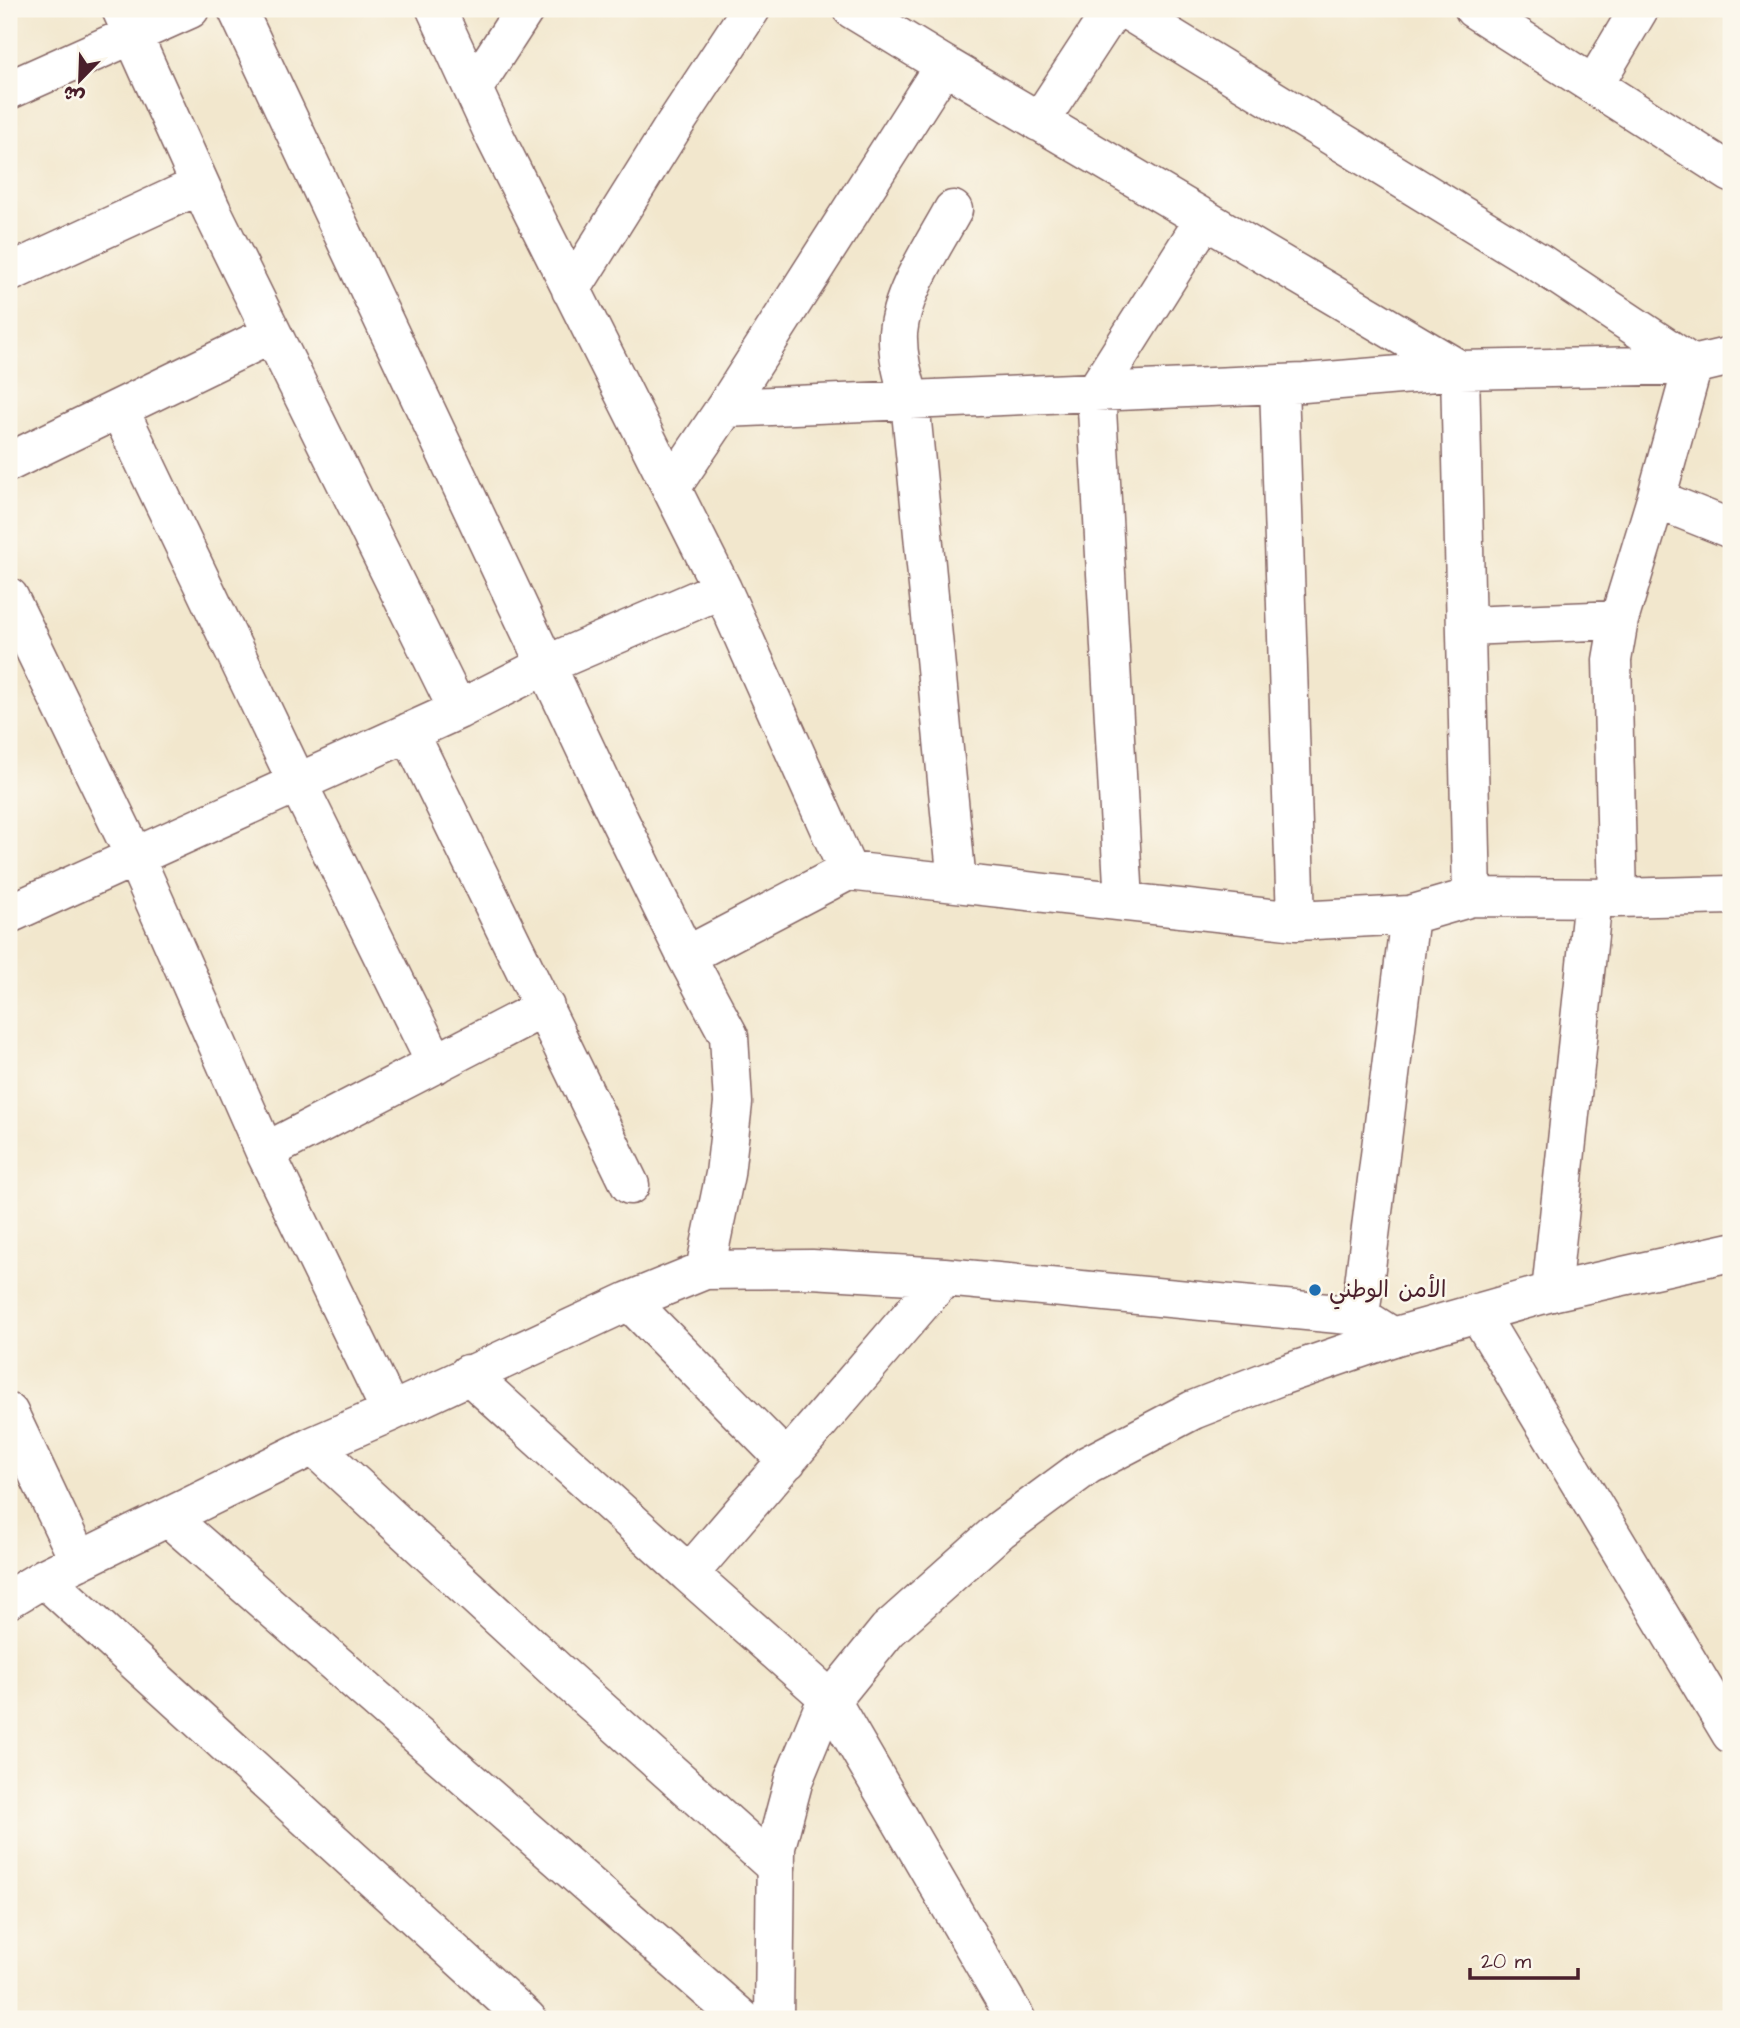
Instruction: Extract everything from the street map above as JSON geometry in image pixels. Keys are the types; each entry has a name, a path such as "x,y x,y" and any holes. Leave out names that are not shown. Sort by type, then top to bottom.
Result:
{"street":[{"path":"9,90 127,21 190,9"},
{"path":"237,9 548,664 610,801 686,956 729,1036 733,1103 725,1174 705,1270"},
{"path":"436,9 472,89 571,290 722,589 848,871"},
{"path":"472,89 525,9"},
{"path":"571,290 751,9"},
{"path":"852,9 1461,370"},
{"path":"1039,122 1113,9"},
{"path":"1125,9 1541,264 1693,365"},
{"path":"1474,9 1731,173"},
{"path":"1594,85 1639,9"},
{"path":"127,21 200,184 272,334 458,710"},
{"path":"671,488 944,65"},
{"path":"9,273 200,184"},
{"path":"953,210 912,288 902,312 898,332 900,363 910,401 957,883"},
{"path":"1124,902 1096,391 1204,220"},
{"path":"9,461 272,334"},
{"path":"725,408 1279,384 1461,370 1693,365 1731,356"},
{"path":"1551,1292 1605,898 1612,660 1619,620 1693,365"},
{"path":"1461,370 1472,897"},
{"path":"1279,384 1296,921"},
{"path":"119,409 298,784 436,1064"},
{"path":"1656,499 1731,529"},
{"path":"9,914 458,710 548,664 722,589"},
{"path":"9,597 135,857 265,1152 391,1412"},
{"path":"1466,626 1619,620"},
{"path":"409,732 630,1185"},
{"path":"686,956 848,871 1296,921 1410,915 1472,897 1731,895"},
{"path":"1360,1316 1410,915"},
{"path":"265,1152 545,1007"},
{"path":"774,2019 776,1847 794,1779 821,1713 888,1630 1000,1530 1088,1465 1193,1410 1280,1376 1393,1337 1551,1292 1731,1252"},
{"path":"9,1599 44,1578 313,1446 629,1301 705,1270 812,1269 944,1278 1360,1316 1393,1337"},
{"path":"689,1574 944,1278"},
{"path":"629,1301 787,1461"},
{"path":"1478,1313 1731,1734"},
{"path":"468,1374 830,1699 1016,2019"},
{"path":"9,1413 79,1561"},
{"path":"313,1446 556,1670 776,1867"},
{"path":"167,1517 742,2019"},
{"path":"44,1578 527,2019"}],"place":[{"name":"الأمن الوطني","path":"1315,1290"}]}
